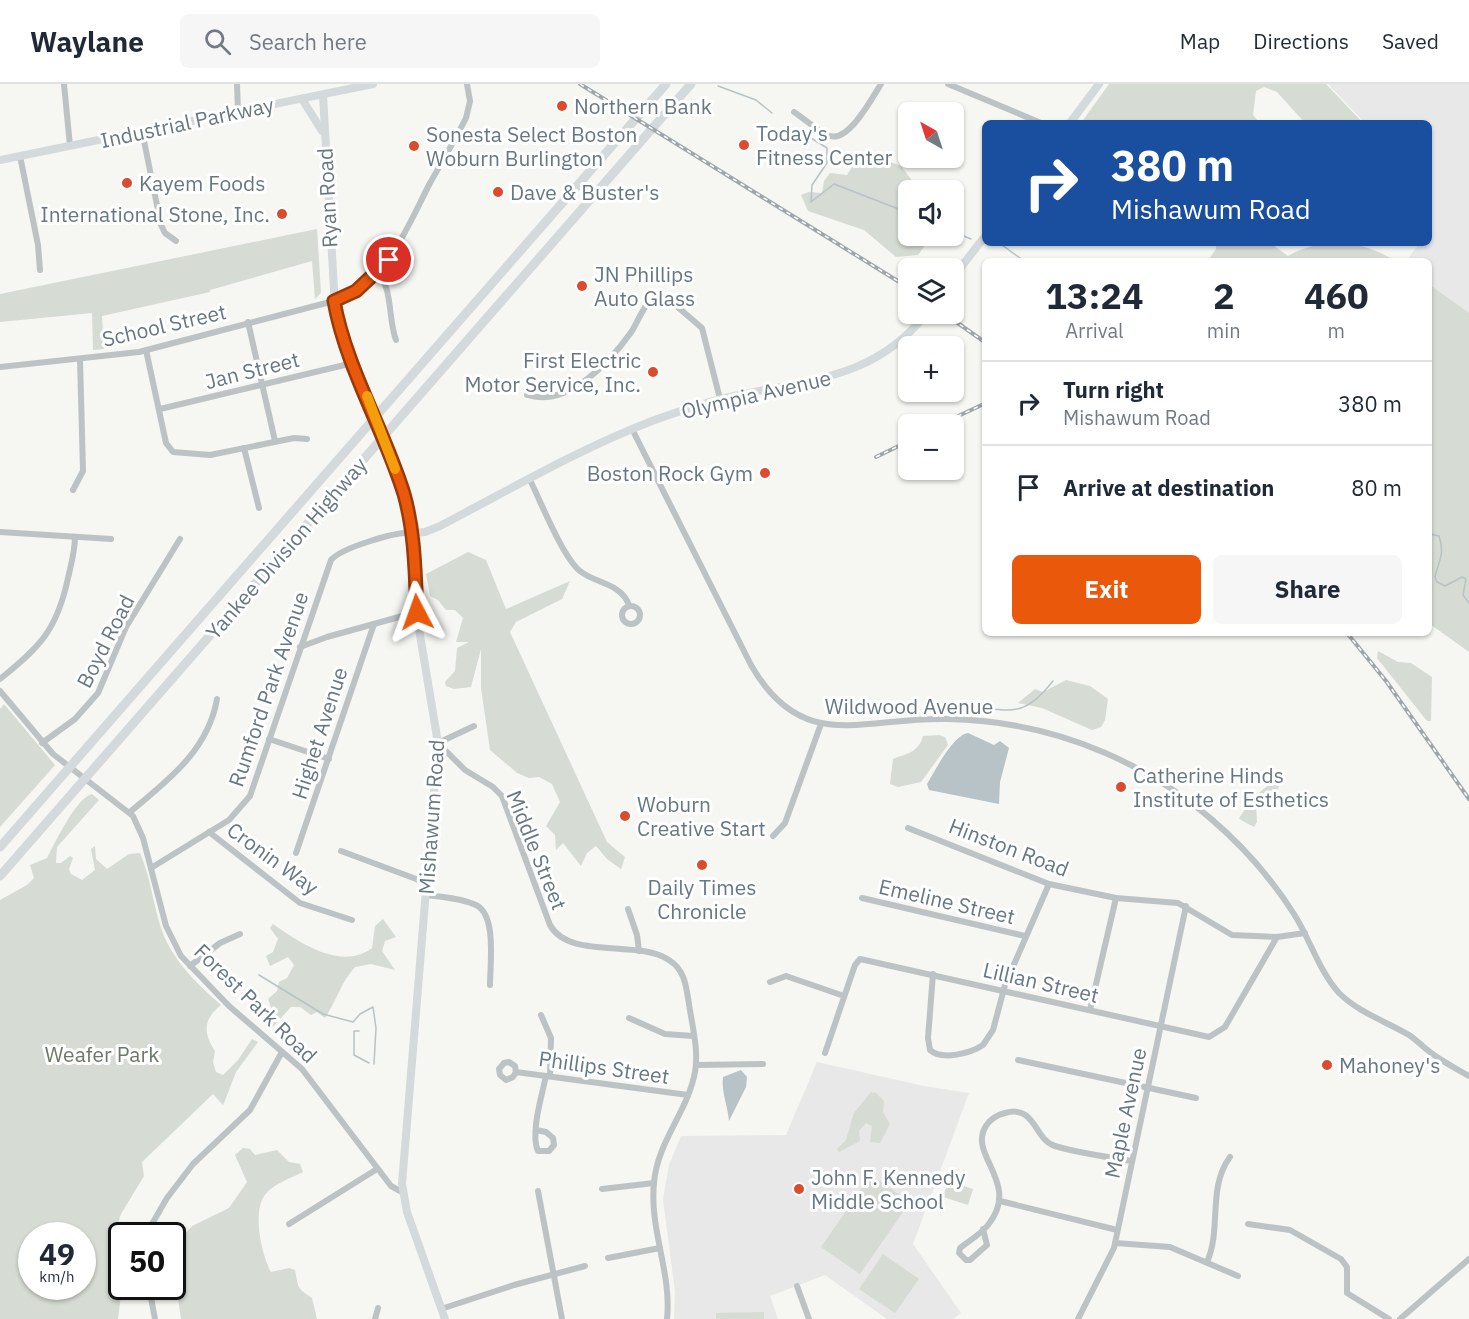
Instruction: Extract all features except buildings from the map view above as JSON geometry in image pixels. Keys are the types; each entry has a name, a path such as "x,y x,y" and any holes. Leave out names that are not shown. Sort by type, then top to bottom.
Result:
{"highway":[{"name":"Yankee Division Highway","path":"0,847 666,84"},
{"name":"Yankee Division Highway","path":"0,876 691,84"}],"main road":[{"name":"Industrial Parkway","path":"0,160 373,84"},
{"path":"1072,120 1099,84"},
{"name":"Ryan Road","path":"323,94 334,301"},
{"path":"302,99 314,114 325,137"},
{"path":"964,263 982,240"},
{"name":"Mishawum Road","path":"334,301 353,363 404,494 412,533 417,612 438,743 402,1192 445,1319"},
{"name":"Olympia Avenue","path":"412,533 440,526 632,429 720,399 825,379 847,372 891,348 916,324"}],"street":[{"path":"64,84 70,146"},
{"path":"237,84 238,111"},
{"path":"334,301 352,293 378,272 394,252 466,118 470,101 467,84"},
{"path":"794,112 827,135 840,136 849,131 881,84"},
{"path":"948,84 1034,120"},
{"path":"142,131 162,227 176,241"},
{"path":"20,156 38,245 40,270"},
{"path":"378,272 386,282 390,325 396,340"},
{"path":"527,395 545,398 586,379 618,349 652,297 659,294 702,328 720,399"},
{"name":"School Street","path":"0,367 146,350 334,301"},
{"path":"248,322 275,441"},
{"path":"146,350 170,450 176,453 208,455 297,437 307,439"},
{"path":"73,490 83,471 80,359"},
{"name":"Jan Street","path":"160,409 353,363"},
{"name":"Wildwood Avenue","path":"632,429 760,681 782,706 799,716 821,724 846,727 928,719 982,720 1052,734 1110,755 1170,788 1220,826 1265,873 1305,933 1327,976 1348,1001 1412,1038 1469,1076"},
{"path":"244,448 258,508"},
{"path":"530,480 573,564 586,575 619,591 629,605"},
{"path":"0,532 111,539"},
{"name":"Rumford Park Avenue","path":"151,868 235,815 248,799 325,573 334,556 344,550 395,534 412,533"},
{"path":"0,679 38,648 55,622 64,597 75,537"},
{"name":"Boyd Road","path":"42,743 75,719 98,693 126,627 180,539"},
{"path":"300,647 417,612"},
{"name":"Highet Avenue","path":"296,853 374,624"},
{"name":"Forest Park Road","path":"0,691 42,743 62,762 130,812 142,835 166,926 175,946 189,966 245,1021 308,1076 392,1188 402,1192"},
{"path":"130,812 187,763 212,716 217,699"},
{"path":"773,836 784,825 821,724"},
{"path":"438,743 474,726"},
{"path":"269,739 329,759"},
{"name":"Middle Street","path":"438,743 463,768 493,787 502,796 554,932 571,942 660,955 674,964 681,972 696,1065 688,1095 664,1145 654,1184 653,1200 667,1286 667,1319"},
{"name":"Hinston Road","path":"908,828 1049,884 1116,898 1173,902 1186,906 1232,935 1277,937 1305,933"},
{"name":"Cronin Way","path":"209,832 300,903 352,920"},
{"path":"341,851 427,883"},
{"path":"933,974 928,1042 930,1050 937,1055 970,1051 987,1042 1025,936 1049,884"},
{"path":"426,895 475,905 485,913 489,923 490,985"},
{"name":"Emeline Street","path":"862,898 1025,936"},
{"path":"1090,1010 1116,898"},
{"name":"Maple Avenue","path":"1078,1319 1109,1260 1115,1243 1186,906"},
{"path":"628,909 637,935 639,951"},
{"path":"189,966 217,945 240,934"},
{"name":"Lillian Street","path":"844,996 859,960 933,974 1207,1036 1216,1034 1224,1028 1277,937"},
{"path":"770,982 786,976 844,996 825,1053"},
{"path":"536,1130 548,1076 551,1038 541,1016"},
{"path":"629,1018 665,1034 693,1036"},
{"path":"153,1222 167,1198 193,1164 248,1113 282,1052"},
{"path":"1018,1060 1197,1098"},
{"path":"696,1065 763,1064"},
{"name":"Phillips Street","path":"516,1072 688,1095"},
{"path":"983,1229 987,1245 970,1260 966,1260 959,1253 960,1248 983,1229 1000,1201 999,1188 984,1149 982,1137 989,1122 1006,1112 1016,1112 1029,1117 1051,1144 1132,1161"},
{"path":"1207,1262 1212,1250 1218,1180 1230,1158"},
{"path":"289,1224 377,1169"},
{"path":"602,1189 654,1184"},
{"path":"538,1191 562,1319"},
{"path":"1000,1201 1117,1230"},
{"path":"1248,1224 1290,1230 1341,1259 1347,1269 1346,1292 1389,1319"},
{"path":"1115,1243 1170,1246 1238,1276"},
{"path":"608,1258 660,1248"},
{"path":"1405,1317 1469,1259"},
{"path":"441,1309 585,1266"},
{"path":"797,1286 809,1319"},
{"path":"151,1300 155,1319"},
{"path":"375,1319 378,1308"}],"shaded area":[{"path":"1328,84 1469,84 1469,317 1432,291 1432,258 1408,258 1418,246 1432,246 1432,120 1362,120"},
{"path":"968,733 994,745 1000,741 1009,748 1000,782 999,804 929,790 927,784 945,754 956,740"},
{"name":"John F. Kennedy Middle School","path":"817,1062 924,1086 969,1093 913,1244 961,1313 953,1319 887,1319 825,1275 770,1296 778,1319 674,1319 675,1292 663,1199 669,1165 681,1136 786,1135"},
{"path":"741,1070 747,1077 746,1087 729,1121 723,1077"}],"green space":[{"path":"1109,84 1326,84 1360,120 1302,120 1277,92 1264,87 1256,91 1253,115 1257,120 1083,120"},
{"path":"864,152 898,165 898,168 902,168 912,180 898,180 898,246 924,246 918,255 896,257 864,230 808,211 801,195 809,192 822,193 824,181 830,173 847,175 860,154"},
{"path":"317,229 321,293 315,299 312,261 210,290 210,292 102,316 104,349 93,350 92,313 0,322 0,294"},
{"path":"1216,246 1274,246 1288,256 1314,246 1360,246 1390,258 1210,258"},
{"path":"1432,286 1469,313 1469,652 1432,625"},
{"path":"468,552 486,560 506,609 570,581 562,599 516,622 510,632 607,842 625,857 621,869 607,859 596,846 587,853 581,866 563,843 556,850 555,835 546,826 560,802 552,784 539,777 529,778 517,773 490,750 481,688 481,649 471,687 454,689 446,686 445,682 455,671 457,648 469,642 456,642 463,618 455,610 446,610 438,600 430,596 426,574"},
{"path":"1378,651 1398,662 1411,663 1432,677 1431,721 1427,721 1377,658"},
{"path":"1066,680 1090,686 1108,699 1105,720 1101,727 1092,730 1042,708 1018,703 1035,689 1043,692"},
{"path":"4,704 55,765 0,827 0,709"},
{"path":"923,736 945,737 948,745 921,782 898,787 890,784 893,759 915,750"},
{"path":"1279,776 1281,780 1274,802 1256,804 1257,822 1254,827 1241,820 1239,818 1253,798"},
{"name":"Weafer Park","path":"92,794 99,800 57,847 56,863 61,863 70,856 73,858 69,869 71,874 82,880 95,870 91,849 95,846 96,859 107,869 129,854 140,853 164,937 177,959 193,979 221,1005 211,1016 207,1026 208,1038 215,1051 213,1062 216,1072 223,1075 238,1060 252,1039 258,1042 236,1072 223,1105 213,1094 142,1162 144,1176 118,1222 108,1222 108,1300 120,1300 118,1319 0,1319 0,900 27,885 34,878 30,865 47,858 66,822 79,804"},
{"path":"383,919 396,937 385,941 382,951 395,970 371,964 355,967 325,1018 317,1012 311,1015 300,1007 291,1007 269,1031 273,1013 268,999 277,991 279,982 287,978 294,965 288,957 270,966 266,956 273,952 278,939 270,928 273,924 321,952 347,957 372,948 375,926"},
{"path":"871,1092 876,1093 884,1101 883,1112 890,1124 880,1143 870,1142 872,1126 866,1123 859,1131 860,1141 839,1152 837,1149 846,1140 854,1113"},
{"path":"243,1148 250,1149 255,1155 277,1150 289,1162 300,1164 303,1172 276,1185 263,1198 259,1215 260,1236 271,1272 289,1268 295,1270 299,1287 312,1298 317,1319 181,1319 178,1300 186,1300 186,1233 192,1226 229,1208 247,1182 235,1155"},
{"path":"871,1175 910,1202 860,1274 821,1247"},
{"path":"948,1181 973,1189 968,1205 943,1197"},
{"path":"883,1254 919,1279 895,1313 859,1289"},
{"path":"764,1312 764,1319 716,1319 716,1313"}],"waterway":[{"path":"718,86 756,100 772,113"},
{"path":"795,128 827,148 827,163 812,185 811,202 834,184 898,209"},
{"path":"964,236 971,239"},
{"path":"1003,246 1020,258"},
{"path":"1432,534 1439,536 1441,543 1441,557 1435,577 1437,582 1445,586 1462,577 1466,579 1463,595 1469,603"},
{"path":"974,707 1000,710 1019,709 1035,700 1053,681"},
{"path":"259,975 323,1014 353,1022 360,1014 373,1007 376,1028 374,1064"},
{"path":"359,1031 354,1031 354,1055 369,1063"}],"railway":[{"path":"580,84 898,281"},
{"path":"959,324 982,340"},
{"path":"962,414 982,405"},
{"path":"876,457 898,446"},
{"path":"1349,636 1386,681 1469,799"}],"slow traffic":[{"path":"367,396 395,469"}],"place":[{"name":"Northern Bank","path":"562,106"},
{"name":"Today's Fitness Center","path":"744,145"},
{"name":"Sonesta Select Boston Woburn Burlington","path":"414,146"},
{"name":"Kayem Foods","path":"127,183"},
{"name":"Dave & Buster's","path":"498,192"},
{"name":"International Stone, Inc.","path":"282,214"},
{"name":"JN Phillips Auto Glass","path":"582,286"},
{"name":"First Electric Motor Service, Inc.","path":"653,372"},
{"name":"Boston Rock Gym","path":"765,473"},
{"name":"Catherine Hinds Institute of Esthetics","path":"1121,787"},
{"name":"Woburn Creative Start","path":"625,816"},
{"name":"Daily Times Chronicle","path":"702,865"},
{"name":"Mahoney's","path":"1327,1065"},
{"name":"John F. Kennedy Middle School","path":"799,1189"}],"route":[{"path":"389,260 356,291 334,301 342,334 404,494 412,533 417,612"}]}
